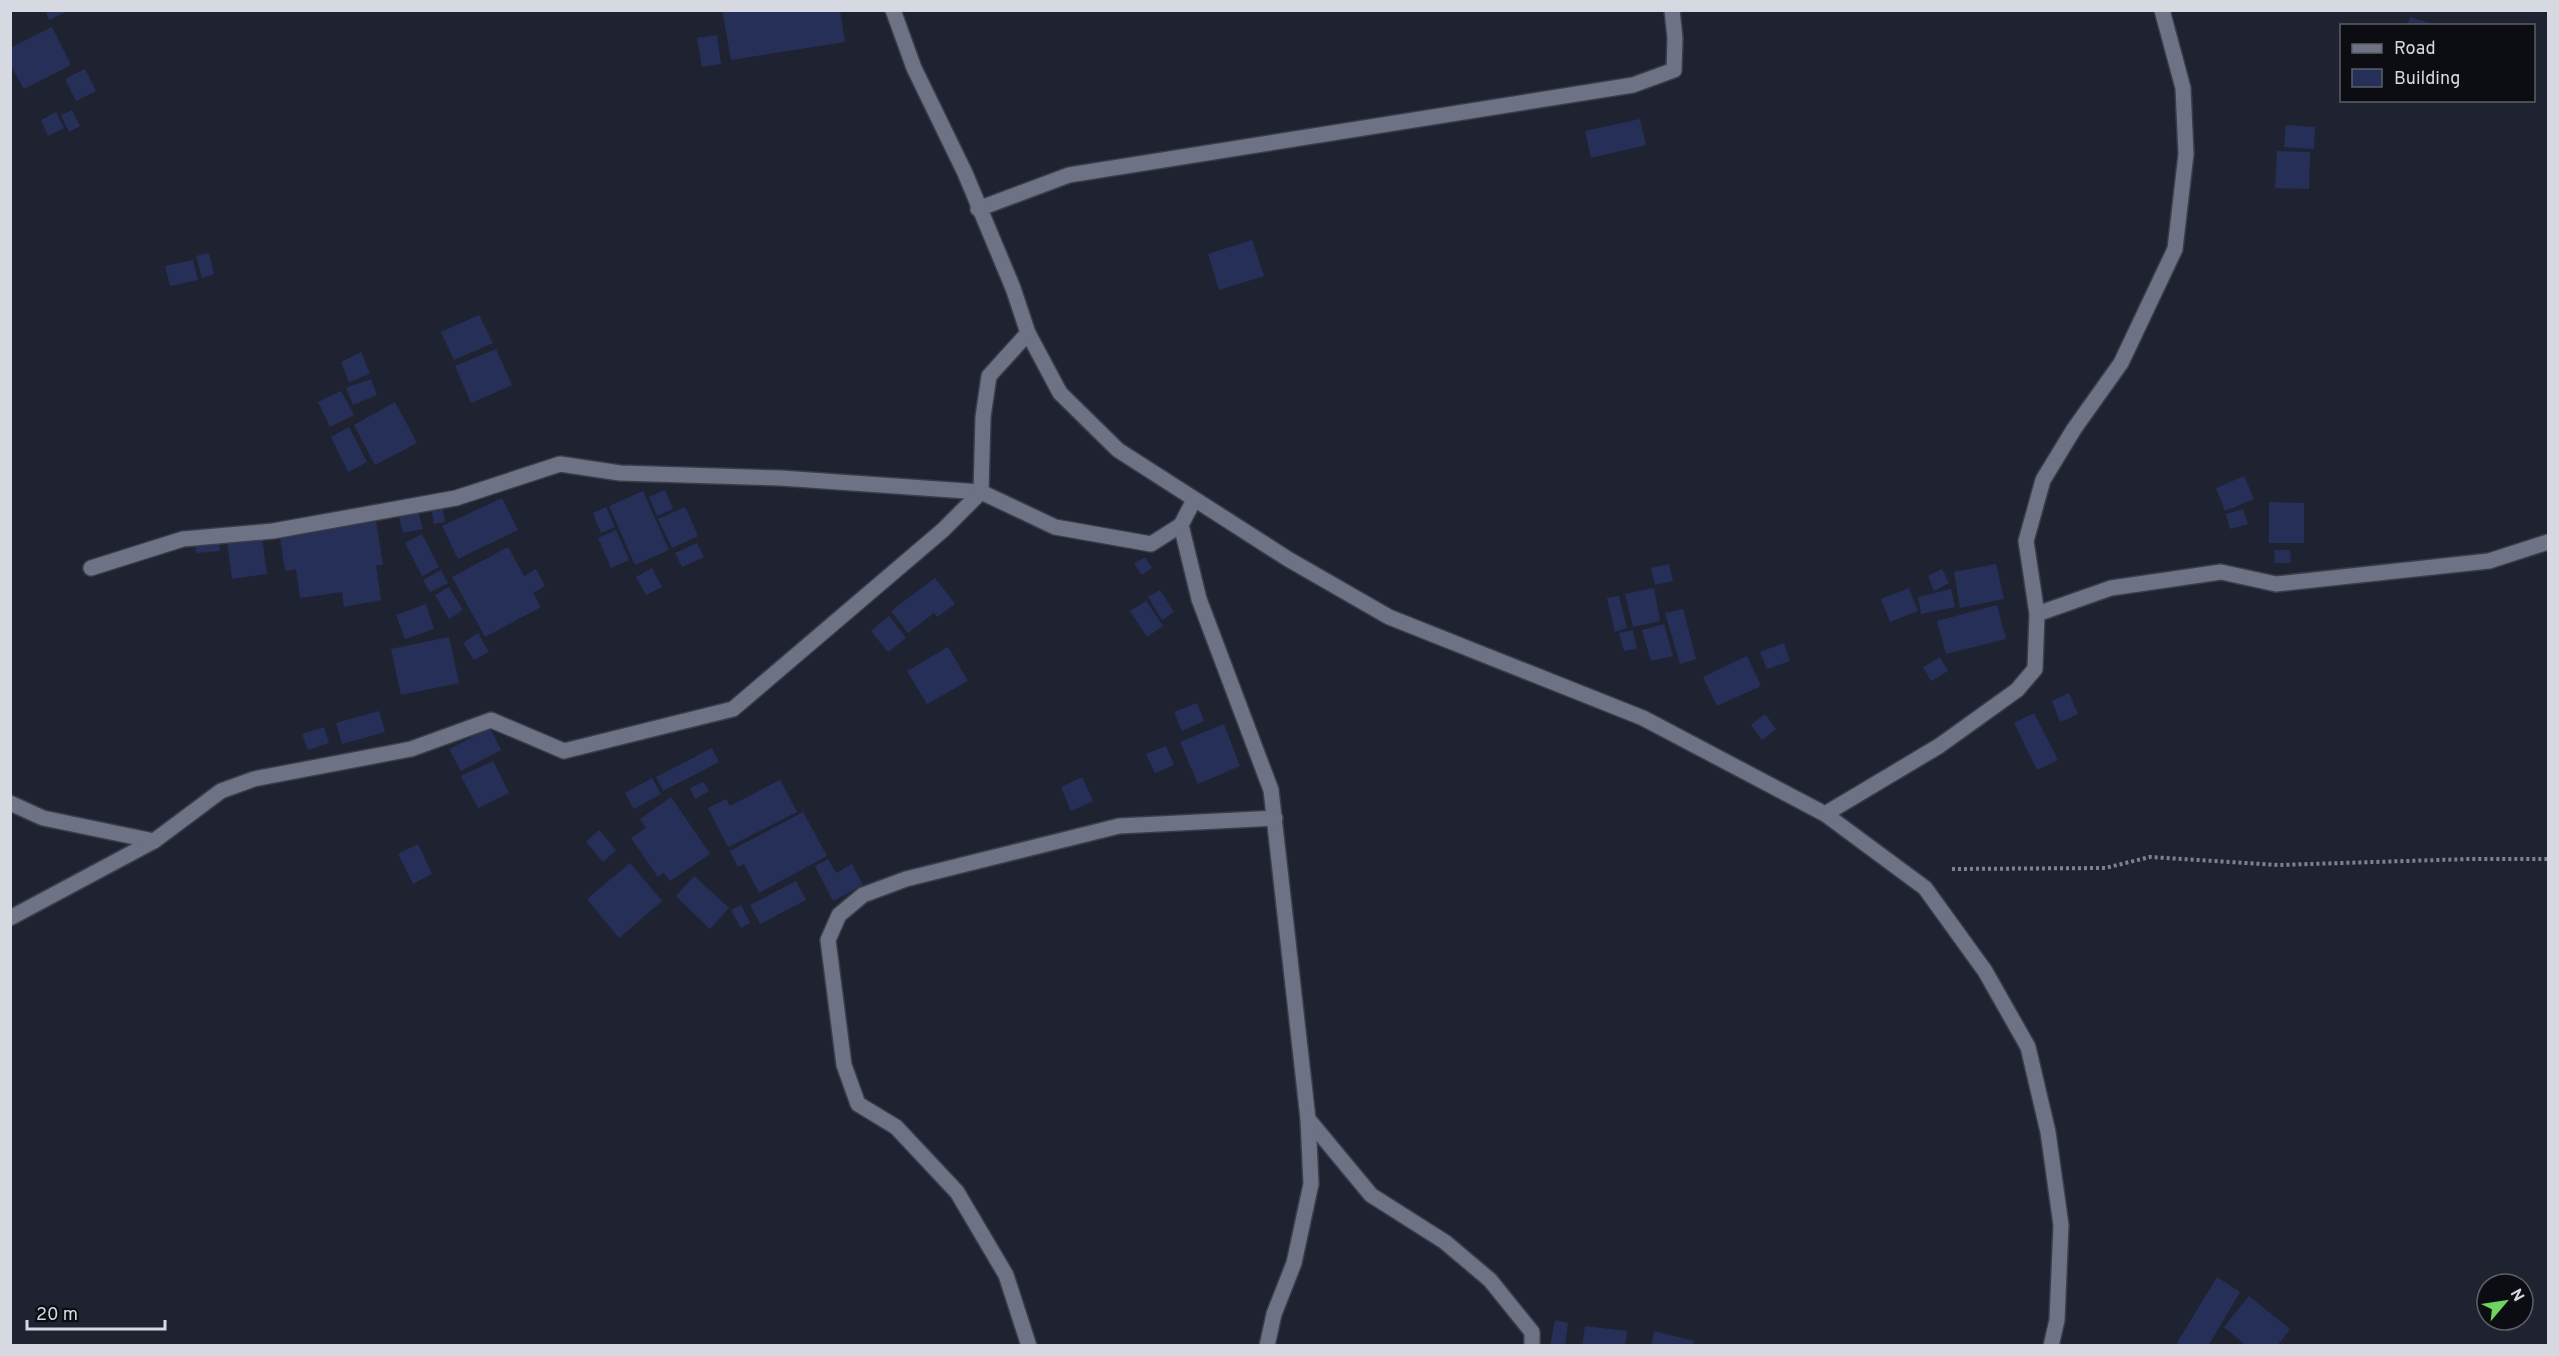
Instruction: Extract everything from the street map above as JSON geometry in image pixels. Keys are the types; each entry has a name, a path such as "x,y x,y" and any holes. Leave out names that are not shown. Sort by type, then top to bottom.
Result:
{"street":[{"path":"893,10 914,68 965,173 978,209 1013,288 1028,333 1060,393 1118,450 1288,559 1389,617 1643,718 1825,814 1925,888 1985,971 2028,1047 2048,1132 2061,1225 2057,1320 2051,1346"},
{"path":"978,209 1069,175 1633,85 1674,70 1672,10"},
{"path":"1825,814 1939,746 2017,690 2035,669 2037,614 2026,540 2043,480 2074,429 2121,363 2175,249 2186,154 2183,88 2162,10"},
{"path":"10,918 154,840 220,791 254,779 411,749 491,720 564,751 733,709 943,530 981,492 983,417 989,376 1028,333"},
{"path":"91,568 183,539 273,531 456,498 560,464 620,473 781,478 981,492 1056,527 1151,544 1181,525 1194,500"},
{"path":"1181,525 1199,599 1271,790 1308,1119 1311,1184 1294,1263 1274,1314 1267,1346"},
{"path":"2037,614 2111,588 2221,572 2276,584 2489,561 2548,542"},
{"path":"10,803 43,818 154,840"},
{"path":"1029,1346 1006,1275 957,1192 896,1127 858,1104 844,1065 828,940 839,915 863,895 906,879 1119,826 1275,818"},
{"path":"1308,1119 1371,1195 1445,1242 1490,1280 1532,1332 1532,1346"}],"path":[{"path":"1925,888 1939,875 1954,869 2105,868 2150,857 2278,865 2548,859"}],"building":[{"path":"45,10 70,10 49,20"},
{"path":"722,10 840,10 845,42 731,60"},
{"path":"2410,17 2433,24 2408,24"},
{"path":"52,27 71,65 24,89 10,64 10,48"},
{"path":"717,35 721,64 702,67 697,38"},
{"path":"85,69 96,91 76,101 65,79"},
{"path":"72,110 80,126 69,132 61,115"},
{"path":"56,112 64,128 48,136 41,120"},
{"path":"1640,119 1646,145 1591,158 1585,131"},
{"path":"2286,125 2315,127 2314,149 2284,147"},
{"path":"2277,151 2310,152 2309,189 2275,188"},
{"path":"1252,240 1264,276 1219,290 1208,254"},
{"path":"209,253 214,274 202,278 196,256"},
{"path":"193,260 198,280 170,286 165,266"},
{"path":"479,315 493,343 454,360 441,332"},
{"path":"496,349 512,385 471,403 455,366"},
{"path":"361,352 370,374 349,382 341,362"},
{"path":"371,379 377,395 353,405 346,388"},
{"path":"341,391 354,415 330,427 318,402"},
{"path":"395,402 417,443 375,465 354,425"},
{"path":"349,427 367,462 348,472 331,437"},
{"path":"2244,476 2254,499 2225,511 2216,488"},
{"path":"665,490 673,509 657,516 649,497"},
{"path":"643,491 669,550 635,565 609,506"},
{"path":"502,498 518,530 458,559 442,526"},
{"path":"2269,502 2304,503 2304,543 2269,543"},
{"path":"442,505 445,522 434,524 431,507"},
{"path":"606,507 615,527 601,533 593,513"},
{"path":"685,507 698,536 672,548 658,519"},
{"path":"417,508 423,529 403,533 398,513"},
{"path":"2243,509 2248,524 2230,529 2226,514"},
{"path":"376,521 383,565 376,565 381,600 344,607 342,592 300,598 296,569 285,571 280,537"},
{"path":"616,530 629,560 611,568 598,538"},
{"path":"422,534 439,567 422,576 405,543"},
{"path":"262,537 267,574 232,579 227,541"},
{"path":"219,540 220,551 196,553 195,542"},
{"path":"697,543 704,557 682,567 675,553"},
{"path":"508,547 524,576 536,569 545,586 533,593 541,607 485,637 452,577"},
{"path":"2274,550 2290,550 2291,563 2275,563"},
{"path":"1145,557 1152,568 1142,575 1134,564"},
{"path":"1669,564 1673,581 1655,585 1651,568"},
{"path":"1996,564 2004,599 1960,608 1954,572"},
{"path":"652,568 662,587 646,595 636,577"},
{"path":"1942,569 1949,583 1934,591 1928,576"},
{"path":"441,570 448,583 430,592 423,580"},
{"path":"935,578 955,604 937,617 934,613 908,633 891,611"},
{"path":"449,587 463,610 449,619 435,595"},
{"path":"1654,588 1660,621 1633,627 1625,594"},
{"path":"1909,588 1918,611 1890,622 1881,599"},
{"path":"1951,589 1955,607 1921,614 1918,597"},
{"path":"1160,590 1174,612 1162,620 1148,597"},
{"path":"1619,596 1627,628 1615,632 1607,598"},
{"path":"1146,601 1163,626 1147,637 1130,611"},
{"path":"426,604 434,629 405,639 396,615"},
{"path":"1997,605 2006,639 1946,654 1937,621"},
{"path":"1683,609 1696,659 1680,664 1665,613"},
{"path":"889,616 906,638 888,652 871,631"},
{"path":"1664,624 1673,656 1651,661 1642,630"},
{"path":"1633,630 1637,649 1624,651 1619,633"},
{"path":"478,633 489,652 474,660 463,643"},
{"path":"449,637 459,683 401,695 391,649"},
{"path":"1784,643 1790,661 1767,669 1760,652"},
{"path":"948,647 968,681 927,704 907,671"},
{"path":"1747,656 1761,686 1717,706 1703,677"},
{"path":"1940,657 1948,671 1931,681 1923,667"},
{"path":"2069,693 2078,714 2060,722 2052,701"},
{"path":"1197,703 1204,721 1182,731 1174,712"},
{"path":"379,711 385,732 342,744 336,723"},
{"path":"2034,713 2058,760 2037,770 2014,723"},
{"path":"1765,714 1776,729 1762,740 1751,725"},
{"path":"1224,724 1240,766 1198,784 1180,742"},
{"path":"324,727 329,743 308,750 302,734"},
{"path":"490,728 501,750 461,771 449,749"},
{"path":"1166,746 1174,765 1155,773 1146,754"},
{"path":"712,748 719,762 663,791 656,777"},
{"path":"493,761 509,793 478,808 461,776"},
{"path":"1082,777 1093,801 1071,811 1061,787"},
{"path":"652,778 661,794 634,809 625,793"},
{"path":"780,780 797,812 728,847 708,808 726,799 730,806"},
{"path":"703,782 709,791 695,799 690,788"},
{"path":"671,797 710,854 670,881 664,873 658,877 631,838 646,828 640,819"},
{"path":"803,812 827,856 759,893 744,864 738,867 730,851"},
{"path":"599,830 616,850 603,862 586,842"},
{"path":"418,844 432,874 413,884 398,854"},
{"path":"828,859 836,873 852,864 863,885 833,901 815,866"},
{"path":"630,863 662,901 619,938 587,899"},
{"path":"694,876 729,908 710,929 676,896"},
{"path":"796,881 806,900 760,924 750,905"},
{"path":"741,905 750,923 741,928 731,910"},
{"path":"2217,1277 2240,1292 2208,1346 2180,1346 2177,1343"},
{"path":"2249,1296 2290,1329 2277,1346 2247,1346 2224,1327"},
{"path":"1555,1320 1568,1323 1565,1346 1550,1346"},
{"path":"1585,1326 1627,1331 1625,1346 1582,1346"},
{"path":"1654,1331 1694,1341 1693,1346 1651,1346"}]}
